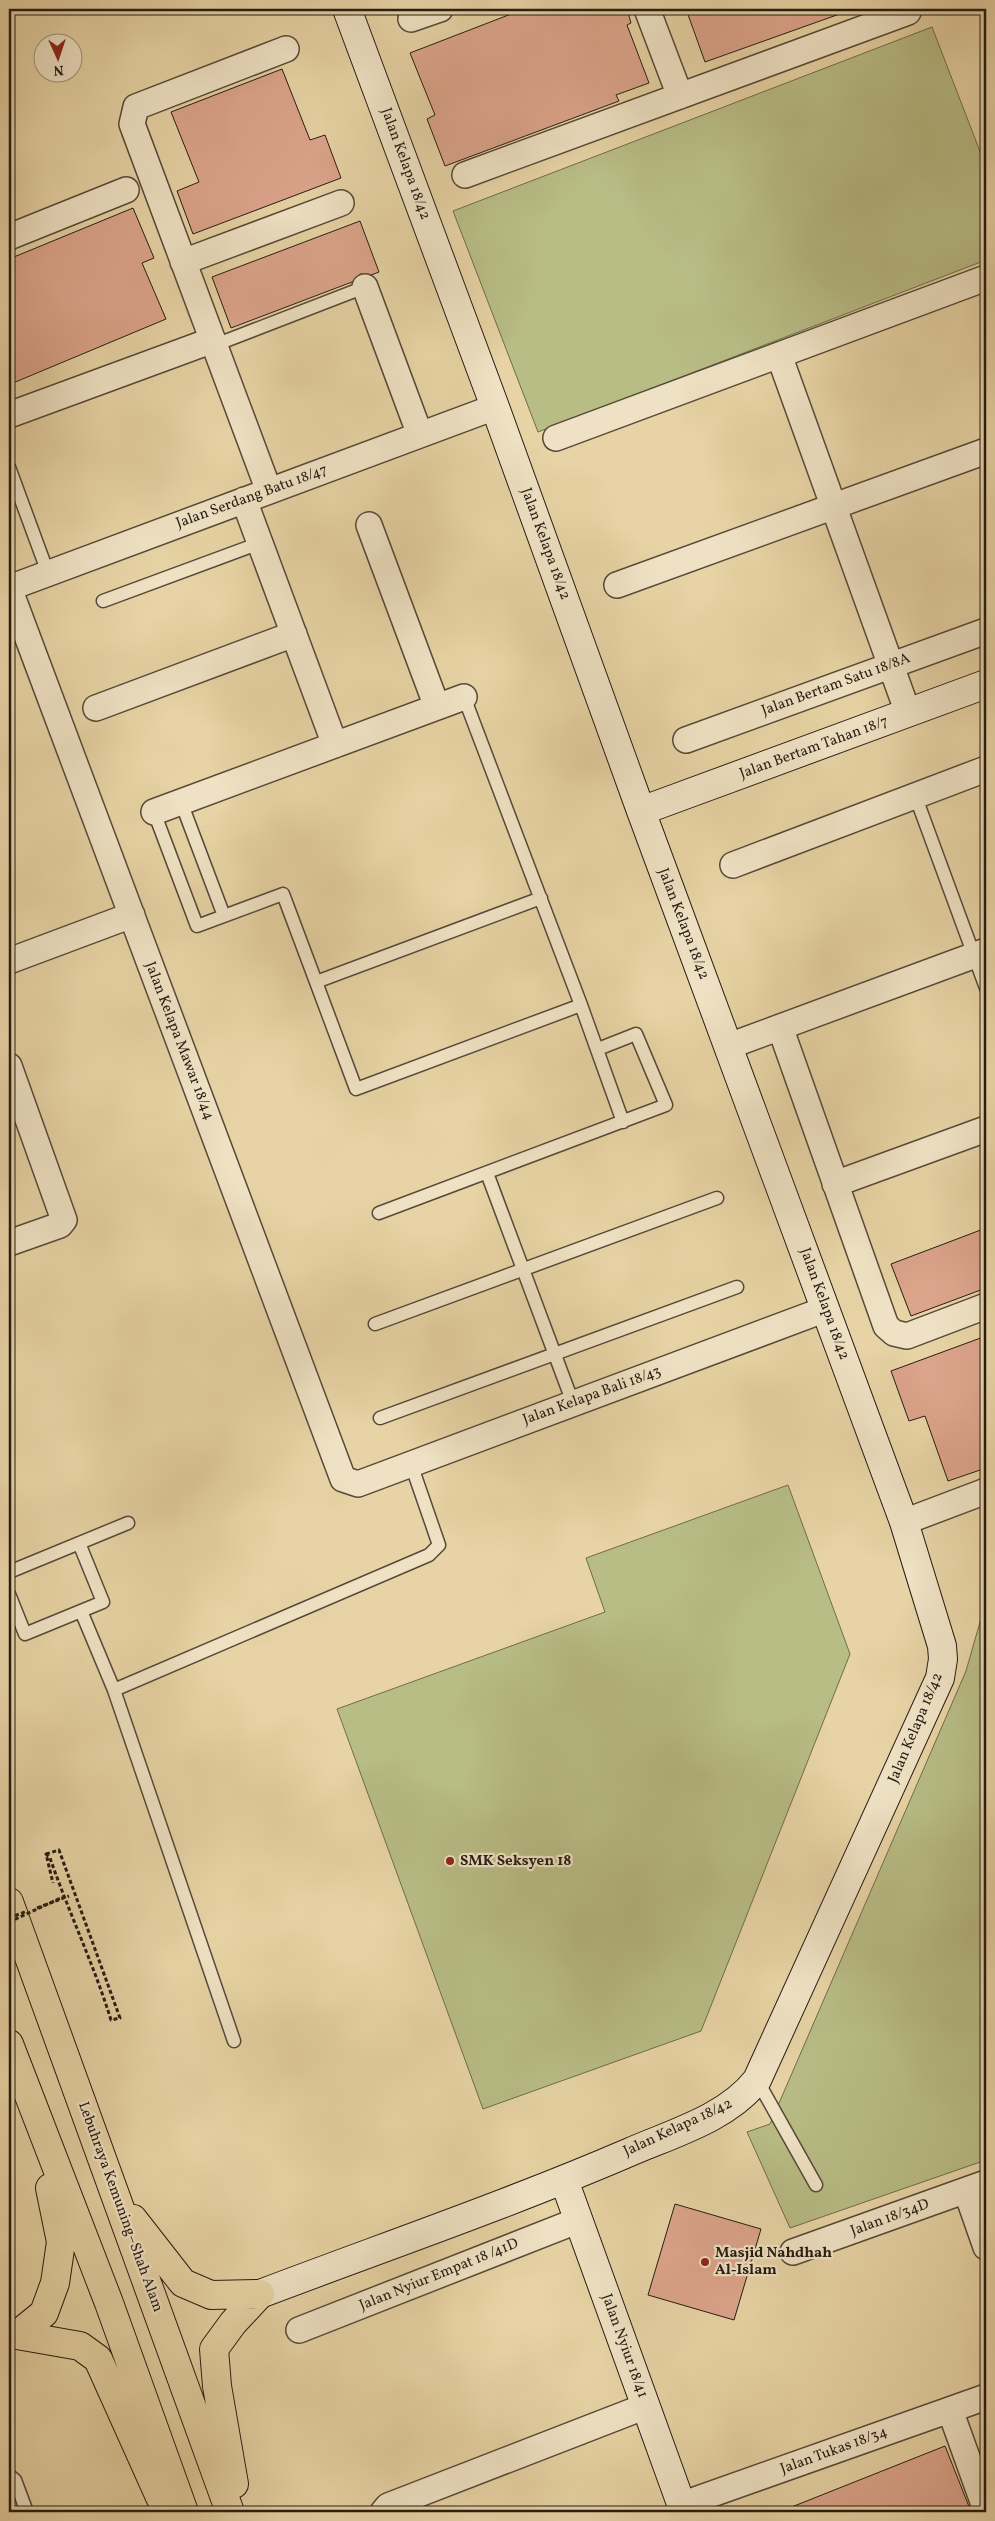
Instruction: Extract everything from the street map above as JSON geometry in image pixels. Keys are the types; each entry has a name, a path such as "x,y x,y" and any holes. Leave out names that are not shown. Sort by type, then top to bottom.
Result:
{"highway":[{"name":"Lebuhraya Kemuning–Shah Alam","path":"18,1906 118,2200 230,2512"},
{"path":"9,2044 37,2121 109,2303 184,2512"},
{"path":"13,2336 44,2313 55,2283 61,2242 37,2121"},
{"path":"118,2200 183,2283 211,2295 260,2294"},
{"path":"240,2512 219,2395 214,2349 233,2323 260,2294"},
{"path":"13,2336 80,2346 98,2359 160,2497 172,2512"}],"street":[{"name":"Jalan Kelapa 18/42","path":"260,2294 564,2180 723,2110 745,2095 757,2080 940,1678 943,1659 942,1646 904,1522 730,1046 641,811 496,407 347,9"},
{"path":"411,20 440,9"},
{"path":"647,9 680,96"},
{"path":"465,175 908,12"},
{"path":"269,491 132,124 136,107 286,49"},
{"path":"9,237 126,190"},
{"path":"184,262 341,202"},
{"path":"556,438 986,278"},
{"path":"365,286 420,435"},
{"path":"9,415 214,343"},
{"path":"779,356 889,666 908,713"},
{"name":"Jalan Serdang Batu 18/47","path":"9,588 496,407"},
{"path":"618,585 986,451"},
{"path":"244,500 335,745"},
{"path":"369,525 437,707"},
{"name":"Jalan Kelapa Mawar 18/44","path":"9,588 343,1479 358,1484"},
{"name":"Jalan Bertam Satu 18/8A","path":"686,740 986,631"},
{"path":"96,708 294,634"},
{"name":"Jalan Bertam Tahan 18/7","path":"641,811 986,684"},
{"path":"154,812 464,697"},
{"path":"733,865 986,769"},
{"path":"9,961 132,916"},
{"path":"730,1046 980,954"},
{"path":"780,1027 886,1326 894,1333 907,1336 986,1306"},
{"path":"9,1068 64,1220 60,1224 9,1244"},
{"path":"835,1184 986,1129"},
{"name":"Jalan Kelapa Bali 18/43","path":"358,1484 826,1309"},
{"path":"904,1522 986,1492"},
{"name":"Jalan Nyiur 18/41","path":"564,2180 683,2509"},
{"path":"976,2187 986,2247"},
{"name":"Jalan 18/34D","path":"793,2252 976,2187"},
{"name":"Jalan Nyiur Empat 18 /41D","path":"299,2330 579,2220"},
{"name":"Jalan Tukas 18/34","path":"683,2509 986,2397"},
{"path":"383,2512 388,2506 646,2406"},
{"path":"950,2410 986,2510"}],"lane":[{"path":"214,343 365,286"},
{"path":"9,467 48,573"},
{"path":"103,601 260,543"},
{"path":"464,697 598,1049 623,1122"},
{"path":"915,795 980,954 986,988"},
{"path":"181,802 224,916"},
{"path":"154,812 197,926 282,894 356,1089 581,1005"},
{"path":"316,982 541,898"},
{"path":"379,1213 666,1105 636,1034 598,1049"},
{"path":"486,1173 573,1404"},
{"path":"375,1324 717,1198"},
{"path":"380,1418 737,1287"},
{"path":"114,1690 429,1555 439,1545 411,1464"},
{"path":"9,1572 128,1524"},
{"path":"9,1594 25,1634 103,1602 79,1544"},
{"path":"81,1611 114,1690 234,2041"},
{"path":"757,2080 816,2185"},
{"path":"9,2475 15,2480 28,2512"}],"path":[{"path":"59,1850 120,2018 111,2020 100,1984 63,1898 50,1858 46,1854 59,1850"},
{"path":"46,1854 53,1883"},
{"path":"9,1922 69,1896"},
{"path":"9,1918 18,1906 63,1898"}],"green space":[{"path":"932,27 986,167 986,260 538,432 453,211"},
{"path":"788,1485 850,1654 701,2031 483,2109 337,1709 605,1612 586,1558"},
{"path":"986,1601 986,2160 790,2228 747,2132 770,2124 966,1671"}],"building":[{"path":"524,9 627,9 631,23 627,25 649,83 616,95 619,101 445,166 427,119 435,115 410,53"},
{"path":"686,9 848,9 848,11 705,62"},
{"path":"282,69 310,140 325,135 341,178 193,234 177,191 199,182 171,112"},
{"path":"133,208 154,258 142,263 166,319 13,383 9,373 9,259"},
{"path":"360,221 379,272 371,275 360,274 352,282 231,328 212,277"},
{"path":"986,1228 986,1288 911,1316 891,1264"},
{"path":"986,1336 986,1468 948,1481 925,1416 909,1421 891,1371"},
{"name":"Masjid Nahdhah Al-Islam","path":"675,2204 761,2229 734,2320 648,2295"},
{"path":"945,2446 970,2509 961,2512 779,2512"}],"place":[{"name":"SMK Seksyen 18","path":"450,1861"},
{"name":"Masjid Nahdhah Al-Islam","path":"705,2262"}]}
